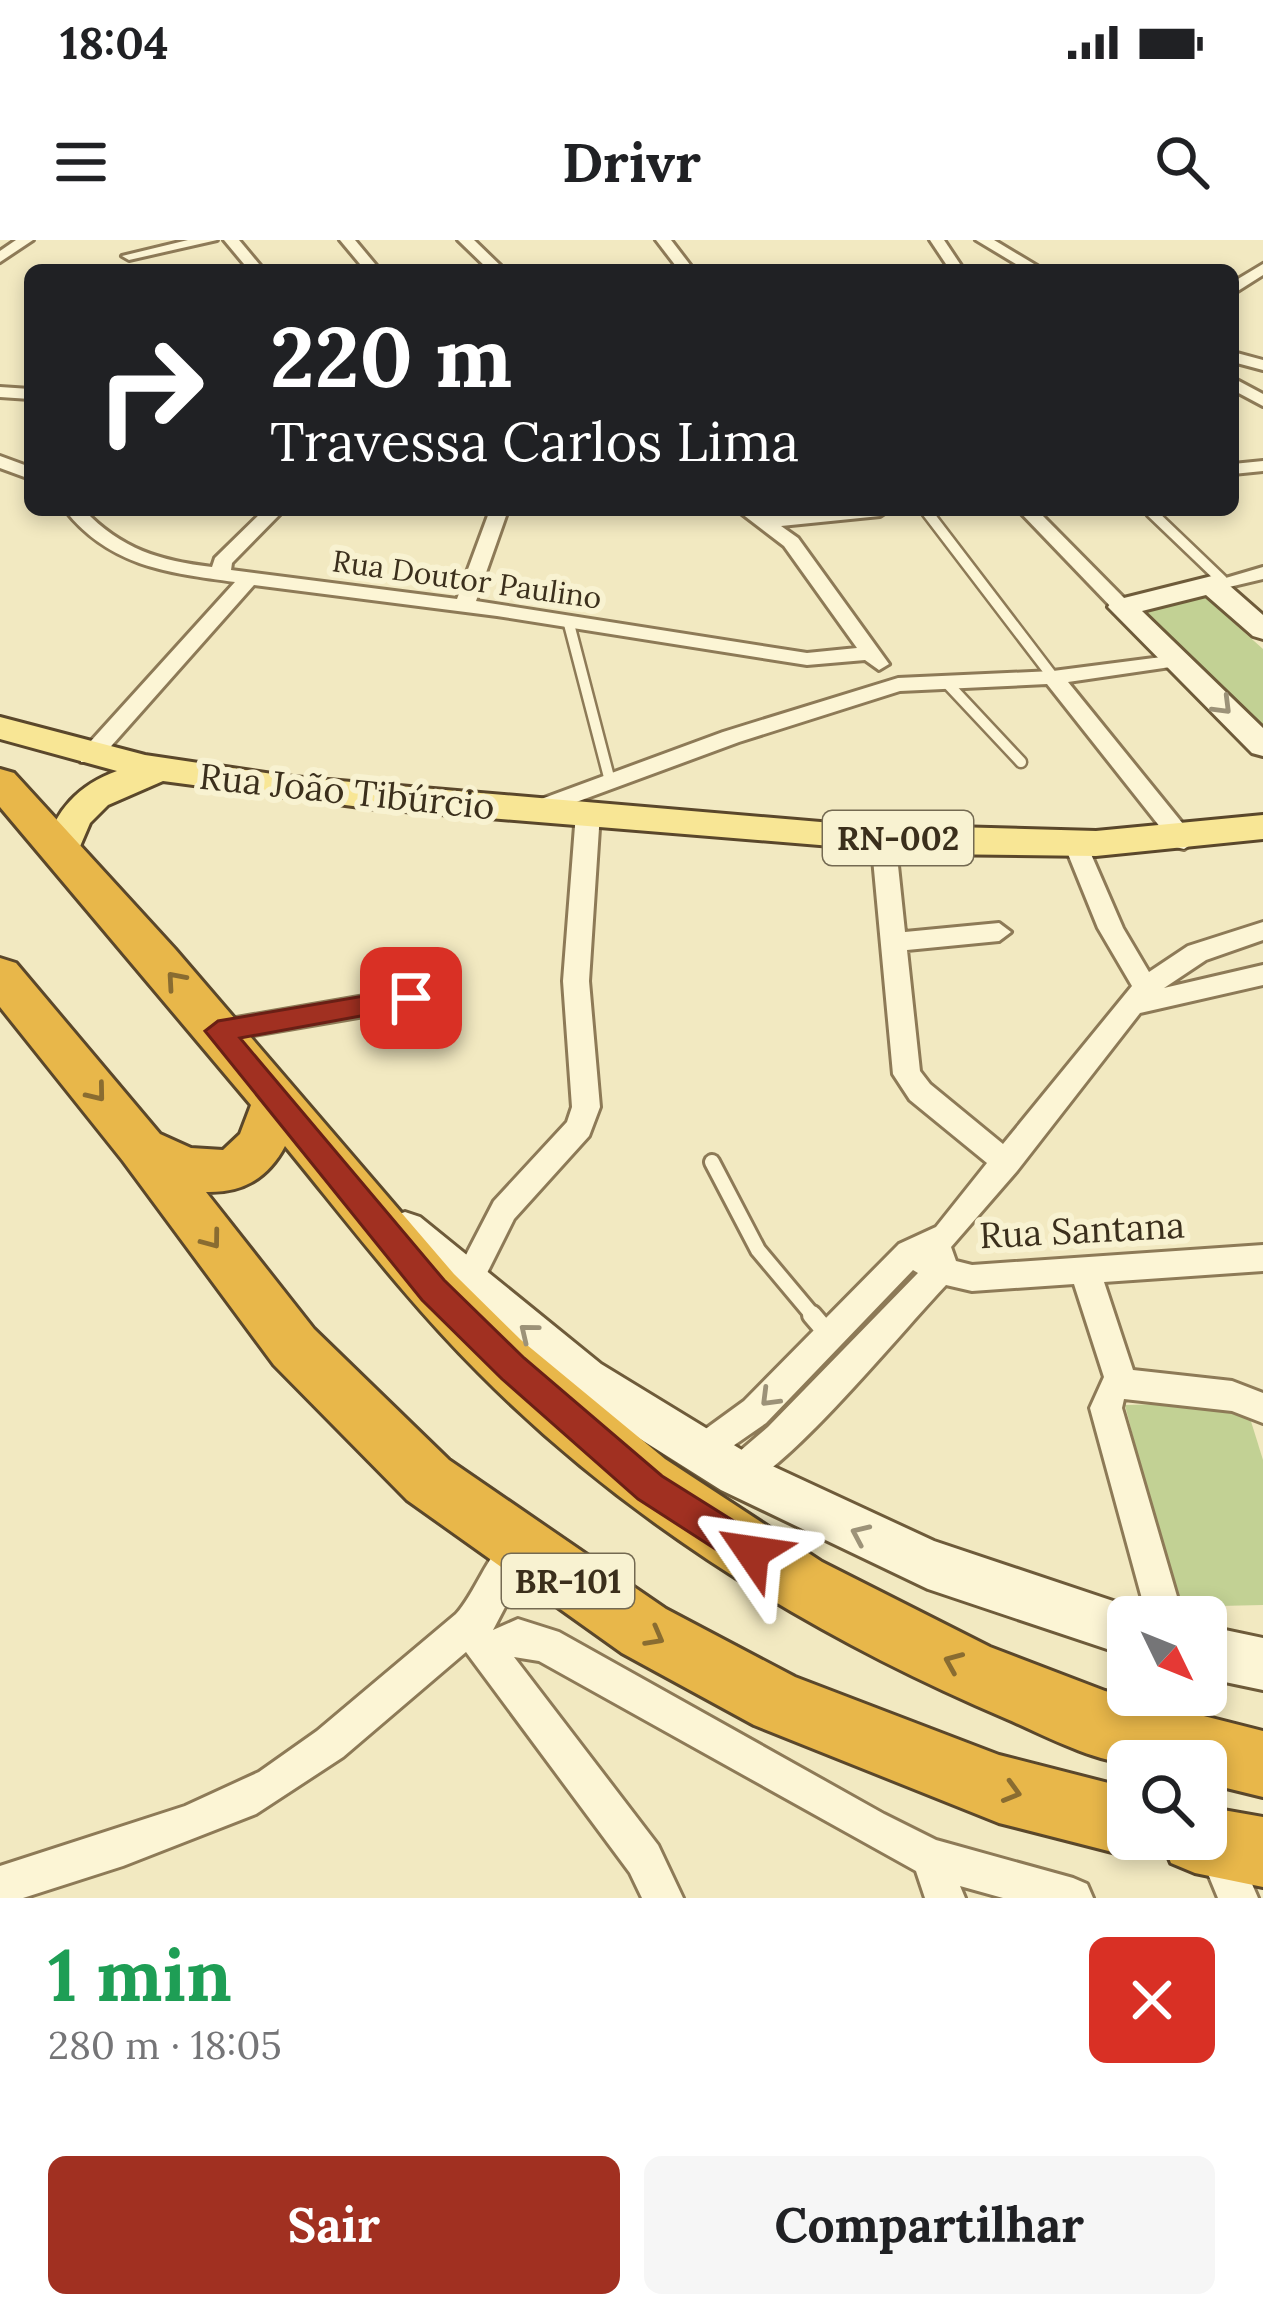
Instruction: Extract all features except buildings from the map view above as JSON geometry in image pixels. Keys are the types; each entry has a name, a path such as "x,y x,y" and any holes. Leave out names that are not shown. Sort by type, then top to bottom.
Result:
{"highway":[{"path":"0,782 218,1031 433,1290 577,1427 650,1488 926,1651 1056,1707 1263,1764"},
{"name":"BR-101","path":"0,975 141,1146 294,1347 428,1480 644,1631 777,1702 999,1789 1107,1817"},
{"path":"141,1146 183,1170 217,1174 235,1168 264,1145 277,1101"}],"main road":[{"path":"1122,607 1217,583 1263,630"},
{"path":"1122,607 1263,746"},
{"name":"Rua João Tibúrcio","path":"0,728 89,757 161,771 533,810"},
{"name":"Rua João Tibúrcio","path":"62,849 72,815 84,802 118,783 161,771"},
{"name":"RN-002","path":"533,810 883,837 1076,844 1184,841 1263,827"},
{"path":"334,1169 585,1378 720,1463 928,1564 1107,1623"},
{"path":"1227,1656 1263,1664"}],"street":[{"path":"0,258 26,240"},
{"path":"116,240 134,263 210,240"},
{"path":"231,240 251,264"},
{"path":"465,240 491,264"},
{"path":"664,240 682,264"},
{"path":"983,240 1026,264"},
{"name":"Rua Doutor Paulino","path":"79,516 100,540 121,554 220,575 465,605 807,659 869,653"},
{"path":"220,575 222,562 269,516"},
{"path":"465,605 498,516"},
{"path":"756,516 791,542 869,653 898,685"},
{"path":"766,522 823,516"},
{"path":"1033,516 1122,607"},
{"path":"1217,583 1263,573"},
{"path":"89,757 249,578"},
{"path":"533,810 731,736 898,685 1054,677 1177,661"},
{"path":"1054,677 1184,841"},
{"path":"466,1282 504,1210 579,1128 586,1107 576,981 588,813"},
{"path":"883,837 907,1074 920,1092 1006,1163"},
{"path":"1076,844 1146,999"},
{"path":"720,1463 755,1412 910,1253 946,1236 1146,999 1197,953 1263,931"},
{"path":"893,942 999,932"},
{"path":"1146,999 1263,974"},
{"path":"218,1031 411,998"},
{"path":"720,1463 780,1438 940,1270 946,1236"},
{"name":"Rua Santana","path":"910,1253 940,1270 972,1278 1086,1274 1263,1258"},
{"path":"1086,1274 1122,1384"},
{"path":"1159,1596 1106,1408 1107,1396 1122,1384 1242,1398 1263,1408"},
{"path":"519,1548 485,1609 478,1640 644,1859 663,1898"},
{"path":"0,1886 243,1801 359,1718 398,1682 478,1640 518,1637 546,1646 932,1858 1073,1898"},
{"path":"932,1858 945,1898"}],"lane":[{"path":"931,516 1054,677"},
{"path":"1155,516 1217,583"},
{"path":"569,624 610,782"},
{"path":"946,682 1021,762"},
{"path":"712,1162 758,1250 830,1336"}],"green space":[{"path":"1201,594 1263,649 1263,727 1136,608"},
{"path":"1245,1402 1263,1460 1263,1605 1227,1606 1227,1596 1173,1596 1125,1405"}],"route":[{"path":"411,998 218,1031 433,1290 577,1427 650,1488 752,1552"}]}
